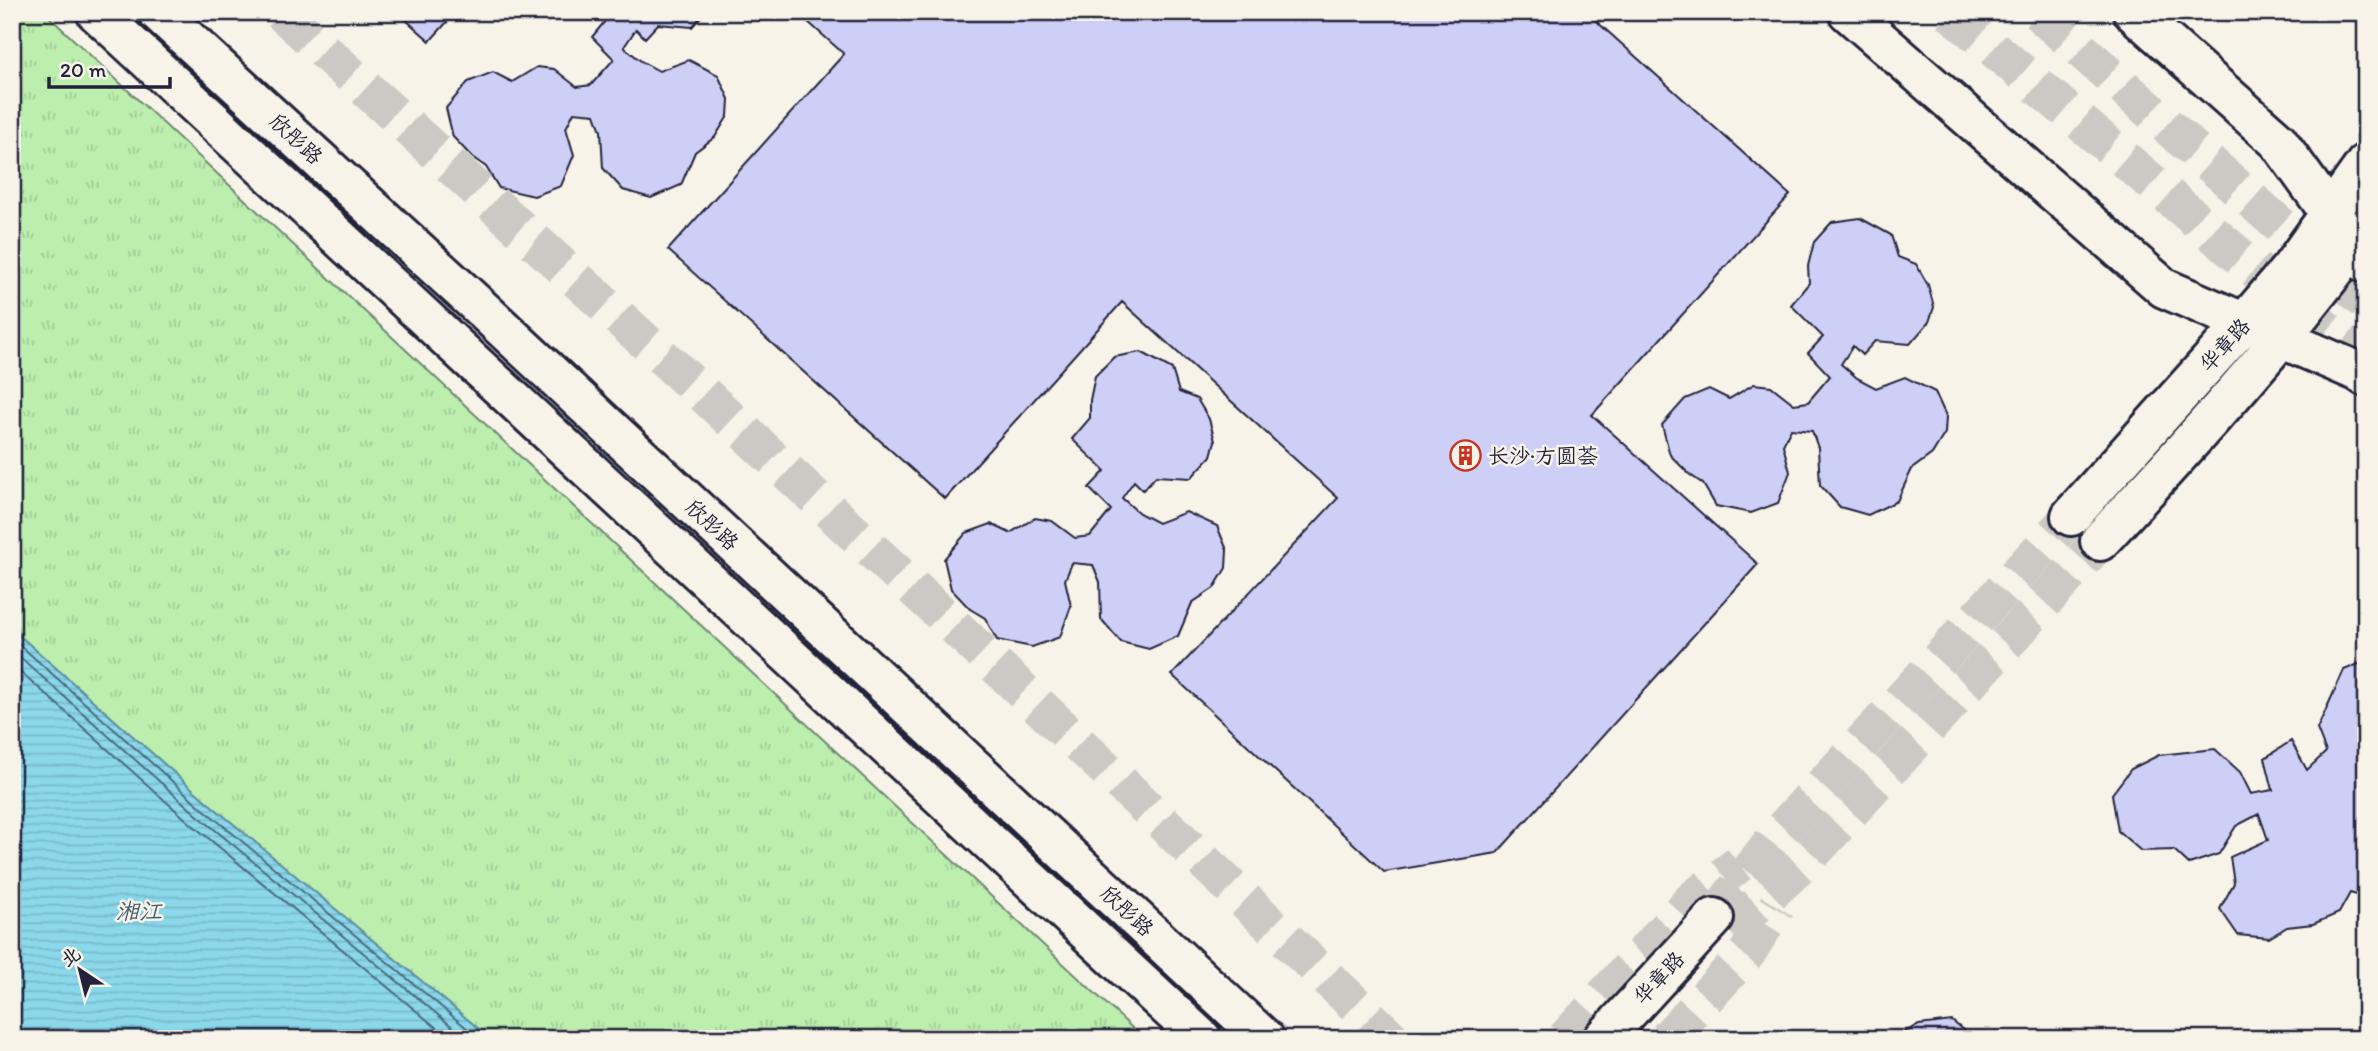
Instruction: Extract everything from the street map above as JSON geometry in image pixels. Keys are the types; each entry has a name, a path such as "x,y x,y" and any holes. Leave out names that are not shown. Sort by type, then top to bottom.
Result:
{"main road":[{"name":"欣彤路","path":"96,12 1202,1039"},
{"name":"欣彤路","path":"158,12 484,311 1265,1039"},
{"path":"1847,12 2164,288 2366,377"},
{"path":"2133,12 2278,141 2331,214 2362,245"},
{"name":"华章路","path":"2071,516 2291,268 2366,163"},
{"name":"华章路","path":"2100,541 2362,245"},
{"name":"华章路","path":"1603,1039 1722,925 1631,1039"}],"green space":[{"path":"12,12 44,12 1144,1039 491,1039 207,802 12,629"}],"water":[{"name":"湘江","path":"12,629 207,802 491,1039 12,1039"}],"building":[{"path":"397,12 456,12 430,41"},
{"path":"599,12 705,12 692,27 658,24 645,38 636,29 624,47 659,71 689,60 718,75 729,99 728,116 715,137 695,152 681,185 651,198 623,190 603,168 601,131 595,114 574,112 566,128 574,155 561,186 534,196 499,188 486,167 453,137 446,108 468,82 493,72 512,82 537,67 554,69 577,87 591,85 614,59 592,37 606,20"},
{"name":"长沙·方圆荟","path":"797,12 1138,12 1147,20 1154,12 1586,12 1790,195 1592,415 1758,564 1497,853 1384,872 1172,675 1338,498 1122,302 945,499 668,250 844,54"},
{"path":"1860,218 1891,235 1898,257 1916,264 1928,285 1934,307 1929,322 1910,344 1875,341 1862,355 1853,346 1841,364 1857,378 1876,388 1905,377 1935,392 1946,416 1945,433 1932,454 1912,469 1897,501 1868,515 1840,507 1820,485 1818,448 1812,431 1791,429 1783,445 1790,472 1778,503 1751,513 1716,506 1703,484 1670,455 1662,425 1685,399 1709,389 1729,399 1754,384 1771,386 1794,404 1808,402 1830,376 1808,353 1823,337 1791,305 1809,283 1808,266 1814,242 1832,222"},
{"path":"1141,352 1172,369 1179,392 1197,399 1209,419 1215,441 1211,456 1191,478 1156,476 1143,490 1134,481 1122,498 1139,513 1158,523 1186,512 1217,526 1227,550 1226,568 1214,588 1192,603 1178,636 1149,649 1121,642 1101,619 1100,582 1093,565 1072,563 1065,580 1071,606 1060,637 1032,647 997,640 985,618 970,609 951,589 944,559 966,533 991,524 1010,533 1035,518 1052,521 1075,538 1090,536 1111,510 1089,488 1105,471 1072,439 1090,418 1090,400 1095,376 1114,357"},
{"path":"2366,661 2366,898 2350,893 2339,913 2313,924 2287,927 2269,938 2238,935 2220,909 2234,883 2230,857 2268,840 2259,814 2236,826 2219,854 2189,864 2174,850 2141,851 2118,831 2112,794 2131,769 2159,755 2215,749 2240,772 2251,794 2273,790 2265,758 2291,741 2307,770 2326,752 2317,729 2344,670"},
{"path":"1952,1021 1974,1039 1890,1039 1919,1025"}],"tunnel":[{"path":"281,12 700,391 936,609 1392,1039"},
{"path":"1950,12 2366,363"},
{"path":"2038,12 2366,301"},
{"path":"1714,918 1777,835 2071,516"},
{"path":"1729,931 1803,863 2100,541"},
{"path":"1565,1039 1693,899 1739,864"},
{"path":"1667,1039 1747,953 1777,906"}],"place":[{"name":"长沙·方圆荟","path":"1465,456"}]}
